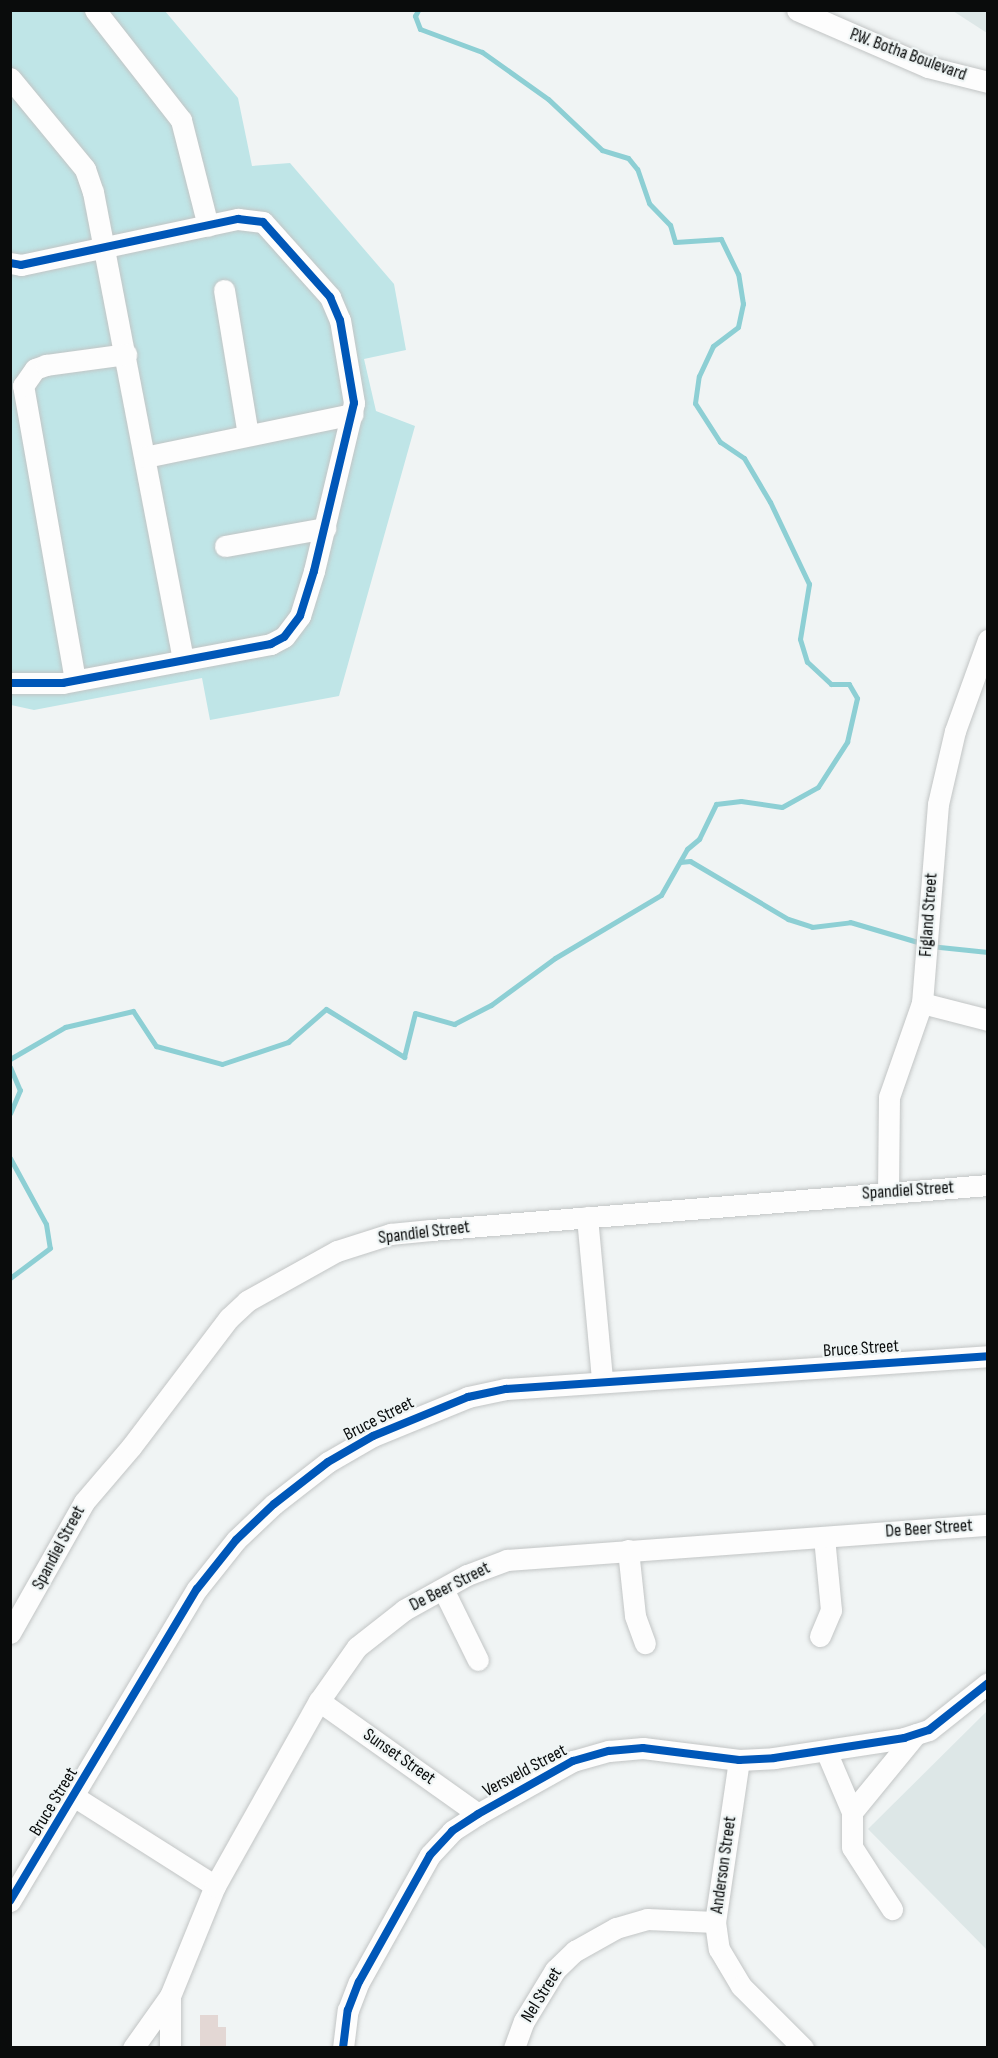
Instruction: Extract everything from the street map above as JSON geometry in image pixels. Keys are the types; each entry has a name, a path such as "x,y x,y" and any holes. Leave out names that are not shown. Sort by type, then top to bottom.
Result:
{"street":[{"path":"95,10 181,120 208,226"},
{"name":"P.W. Botha Boulevard","path":"797,10 928,67 987,82"},
{"path":"10,78 85,169 107,247 183,660"},
{"path":"10,263 21,265 238,219 263,222 330,297 340,320 353,379 352,414 325,528 300,616 284,637 271,644 75,680 39,685 10,683"},
{"path":"224,290 248,435"},
{"path":"75,680 23,386 34,369 46,365 126,354"},
{"path":"145,457 352,414"},
{"path":"225,546 325,528"},
{"name":"Figland Street","path":"888,1192 889,1096 922,1003 938,804 955,731 987,640"},
{"path":"922,1003 987,1020"},
{"name":"Spandiel Street","path":"10,1633 84,1502 247,1301 362,1241 432,1230 587,1216 987,1185"},
{"path":"587,1216 602,1380"},
{"name":"Bruce Street","path":"10,1901 75,1797 197,1589 236,1540 274,1504 328,1462 417,1415 468,1397 506,1389 602,1380 987,1356"},
{"name":"De Beer Street","path":"170,1996 215,1886 319,1701 357,1647 404,1610 443,1589 507,1560 987,1525"},
{"path":"819,1636 831,1610 824,1536"},
{"path":"628,1550 635,1616 645,1643"},
{"path":"443,1589 478,1660"},
{"name":"Versveld Street","path":"343,2048 348,2010 359,1982 430,1855 452,1831 478,1814 573,1761 609,1750 643,1748 739,1760 826,1751 915,1734 950,1715 987,1683"},
{"name":"Sunset Street","path":"319,1701 478,1814"},
{"path":"852,1812 915,1734"},
{"path":"826,1751 852,1812 852,1847 891,1909"},
{"name":"Anderson Street","path":"739,1760 715,1922 719,1949 729,1970 792,2044"},
{"path":"75,1797 215,1886"},
{"name":"Nel Street","path":"514,2048 524,2021 555,1970 575,1951 616,1928 647,1919 715,1922"},
{"path":"133,2048 170,1996"},
{"path":"170,1996 170,2048"}],"shaded area":[{"path":"11,11 165,11 238,98 252,166 290,163 394,284 406,350 364,359 376,411 415,426 339,696 210,720 202,678 34,710 11,705"},
{"path":"953,11 987,11 987,33"},
{"path":"987,1711 987,1950 868,1829"}],"building":[{"path":"200,2015 218,2015 218,2027 226,2027 226,2048 200,2048"}],"waterway":[{"path":"10,1059 65,1027 133,1011 156,1046 222,1064 288,1042 326,1009 404,1057 415,1013 454,1024 491,1005 555,958 661,895 687,849 699,839 716,804 741,801 782,807 818,787 847,742 857,698 849,684 831,684 807,662 800,639 809,584 770,502 744,458 720,442 695,403 699,376 713,346 738,327 743,304 738,274 721,239 675,242 670,225 649,203 637,169 628,158 602,150 548,99 482,52 420,29 415,16 418,10"},
{"path":"680,862 690,861 788,919 812,927 850,922 921,943"},
{"path":"930,946 988,952"},
{"path":"10,1067 20,1090 10,1113"},
{"path":"10,1158 46,1224 50,1248 10,1278"}],"cycle path":[{"path":"10,263 21,265 238,219 263,222 330,297 340,320 354,403 314,571 300,616 284,637 271,644 63,683 10,683"},
{"path":"10,1901 197,1589 236,1540 274,1504 328,1462 373,1436 468,1397 506,1389 988,1356"},
{"path":"343,2048 348,2010 359,1982 430,1855 452,1831 478,1814 573,1761 609,1751 643,1748 739,1760 774,1758 904,1738 929,1730 988,1683"}]}
